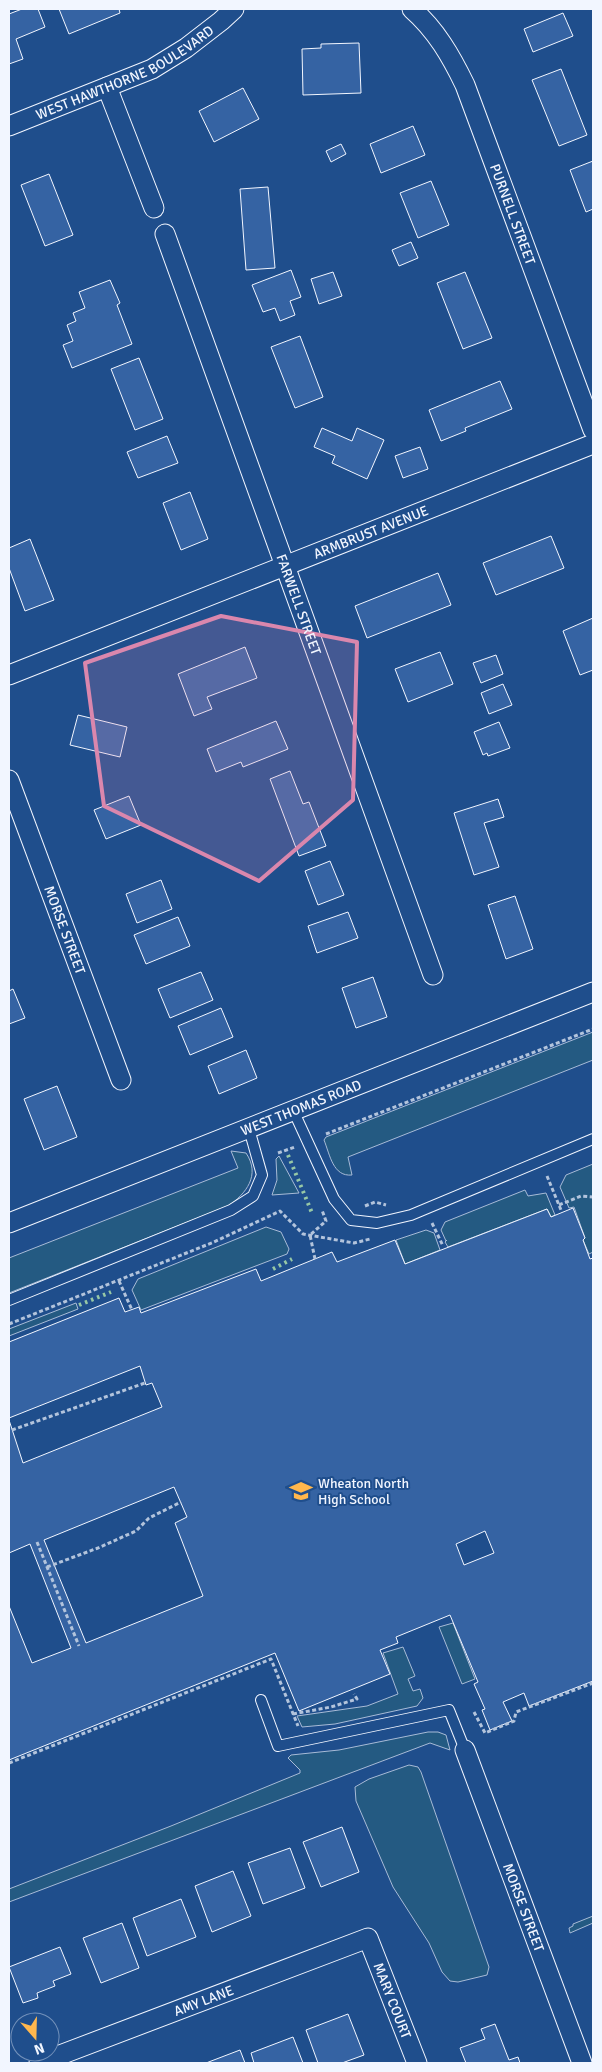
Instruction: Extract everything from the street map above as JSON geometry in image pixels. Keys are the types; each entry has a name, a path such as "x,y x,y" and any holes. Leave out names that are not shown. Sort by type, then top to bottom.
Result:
{"street":[{"name":"WEST HAWTHORNE BOULEVARD","path":"9,126 152,70 186,48 234,9"},
{"name":"PURNELL STREET","path":"412,9 439,38 455,62 593,430"},
{"path":"107,87 154,208"},
{"name":"FARWELL STREET","path":"165,234 433,975"},
{"name":"ARMBRUST AVENUE","path":"9,675 593,444"},
{"name":"MORSE STREET","path":"9,780 121,1080"},
{"name":"WEST THOMAS ROAD","path":"9,1223 593,992"},
{"name":"MORSE STREET","path":"465,1750 582,2063"},
{"name":"AMY LANE","path":"39,2063 368,1938"},
{"name":"MARY COURT","path":"368,1938 417,2063"}],"lane":[{"path":"293,1110 334,1199 351,1220 377,1222 411,1214 593,1139"},
{"path":"9,1300 231,1210 253,1196 262,1175 249,1129"},
{"path":"262,1700 278,1746 450,1710 465,1750"}],"path":[{"path":"326,1134 593,1029"},
{"path":"278,1153 297,1146"},
{"path":"538,1180 554,1173"},
{"path":"547,1176 561,1210"},
{"path":"559,1205 582,1196 593,1197"},
{"path":"9,1324 214,1242 280,1211 303,1234 354,1243 372,1239"},
{"path":"423,1225 441,1219"},
{"path":"432,1222 443,1246"},
{"path":"310,1236 315,1259"},
{"path":"119,1281 132,1310"},
{"path":"12,1430 145,1383"},
{"path":"47,1567 98,1548 136,1531 149,1518 181,1502"},
{"path":"37,1542 79,1646"},
{"path":"9,1763 271,1658 298,1726"},
{"path":"474,1712 485,1733 514,1721 516,1712 593,1683"},
{"path":"293,1714 332,1707 357,1699 354,1694"}],"highlighted area":[{"path":"221,616 357,642 353,800 259,881 104,806 85,663"}],"shaded area":[{"path":"593,1032 593,1060 348,1157 352,1175 346,1175 336,1169 330,1158 324,1140 326,1137"},
{"path":"231,1151 246,1153 250,1161 252,1176 246,1190 228,1206 9,1293 9,1258 238,1168"},
{"path":"279,1156 299,1193 272,1195 277,1180 276,1159"},
{"path":"593,1164 593,1252 589,1254 574,1207 569,1208 560,1187 566,1175"},
{"path":"525,1190 528,1196 546,1193 555,1215 551,1217 547,1209 448,1247 441,1230 445,1222"},
{"path":"266,1227 281,1232 289,1249 287,1254 141,1310 132,1290 138,1279"},
{"path":"426,1230 434,1233 440,1250 405,1264 396,1240"},
{"path":"76,1303 78,1309 9,1336 9,1329"},
{"path":"453,1623 475,1679 462,1684 439,1627"},
{"path":"403,1647 415,1676 408,1679 413,1691 420,1689 423,1698 417,1706 335,1724 302,1727 297,1716 367,1706 398,1694 383,1653"},
{"path":"428,1732 438,1732 446,1735 450,1750 430,1743 9,1902 9,1889 300,1773 300,1770 288,1758 291,1755 339,1750"},
{"path":"409,1765 418,1767 421,1772 489,1967 487,1975 458,1982 450,1981 442,1972 429,1943 393,1887 356,1801 355,1787 369,1779"},
{"path":"593,1916 593,1923 570,1933 569,1928 573,1924"}],"building":[{"path":"22,9 38,9 45,27 16,39 23,59 9,64 9,14"},
{"path":"59,9 119,9 120,13 69,34"},
{"path":"563,13 573,36 533,52 524,29"},
{"path":"359,43 361,93 303,95 302,49 321,48 321,44"},
{"path":"561,69 587,135 559,146 532,80"},
{"path":"243,88 259,119 214,142 199,111"},
{"path":"413,126 425,155 381,173 370,144"},
{"path":"341,144 346,154 331,162 326,151"},
{"path":"593,161 593,209 586,212 570,170"},
{"path":"49,174 73,235 45,246 21,185"},
{"path":"431,181 449,225 418,238 400,193"},
{"path":"268,187 275,268 246,270 240,189"},
{"path":"411,242 418,258 399,266 392,250"},
{"path":"291,270 301,297 290,301 295,315 280,321 275,308 263,312 252,285"},
{"path":"333,272 342,296 319,304 311,279"},
{"path":"465,272 492,338 463,349 437,283"},
{"path":"110,280 120,303 117,305 132,344 72,368 63,345 73,341 67,325 76,321 73,313 85,308 79,292"},
{"path":"300,336 323,397 295,408 271,347"},
{"path":"139,358 163,419 135,430 111,369"},
{"path":"500,381 512,409 465,428 466,431 441,441 429,410"},
{"path":"322,428 352,441 357,428 384,440 367,479 332,463 335,456 314,447"},
{"path":"167,436 178,463 138,478 127,452"},
{"path":"420,447 428,469 403,478 395,456"},
{"path":"190,492 208,539 181,550 163,503"},
{"path":"551,536 564,568 496,595 483,563"},
{"path":"30,539 54,600 25,611 9,568 9,548"},
{"path":"438,573 451,605 367,638 355,606"},
{"path":"593,618 593,670 580,675 563,631"},
{"path":"245,647 257,678 207,697 212,709 194,716 178,674"},
{"path":"440,652 453,684 408,702 395,669"},
{"path":"496,655 503,674 481,683 473,663"},
{"path":"503,684 512,705 489,714 481,693"},
{"path":"78,715 127,727 120,757 70,745"},
{"path":"276,721 288,749 243,767 241,762 216,772 207,749"},
{"path":"499,722 510,748 488,756 487,753 483,755 474,732"},
{"path":"290,771 303,804 309,802 326,846 299,856 270,779"},
{"path":"129,796 141,825 106,839 94,810"},
{"path":"498,799 504,817 484,823 499,867 474,875 454,813"},
{"path":"330,861 344,895 318,905 305,871"},
{"path":"161,880 172,909 137,923 126,894"},
{"path":"515,896 533,949 506,959 488,905"},
{"path":"348,912 358,938 317,953 308,926"},
{"path":"178,917 190,946 146,964 134,935"},
{"path":"201,972 213,1000 170,1018 158,989"},
{"path":"373,977 387,1017 356,1028 342,988"},
{"path":"13,989 25,1018 9,1024 9,991"},
{"path":"221,1008 233,1037 190,1055 178,1026"},
{"path":"246,1050 257,1078 219,1094 208,1066"},
{"path":"57,1086 77,1137 44,1150 24,1099"},
{"path":"573,1208 585,1238 583,1240 590,1259 593,1258 593,1681 529,1706 524,1693 503,1702 512,1721 490,1730 482,1710 485,1709 474,1684 478,1682 450,1615 396,1637 398,1643 380,1650 390,1674 299,1711 275,1653 9,1760 9,1606 32,1663 71,1648 30,1544 9,1553 9,1420 23,1463 162,1407 152,1383 146,1385 140,1366 9,1418 9,1342 119,1298 125,1312 139,1307 141,1313 256,1269 261,1281 332,1252 337,1262 395,1240 405,1264 547,1209 551,1217","holes":["174,1487 187,1517 175,1523 203,1596 86,1643 44,1540","485,1531 494,1553 464,1565 456,1544"]},
{"path":"342,1827 359,1872 321,1887 303,1842"},
{"path":"290,1848 305,1888 263,1904 248,1863"},
{"path":"233,1871 251,1916 212,1932 195,1886"},
{"path":"181,1899 196,1937 147,1956 133,1918"},
{"path":"122,1923 139,1968 101,1983 83,1938"},
{"path":"60,1947 71,1974 53,1981 55,1986 37,1993 38,1998 23,2003 9,1967"},
{"path":"348,2014 364,2055 342,2063 318,2063 306,2030"},
{"path":"495,2024 509,2060 518,2057 520,2063 466,2063 460,2048 485,2039 481,2029"},
{"path":"293,2037 303,2063 254,2063 251,2053"},
{"path":"240,2050 245,2063 206,2063"}],"hedge":[{"path":"288,1155 312,1213"},
{"path":"273,1269 292,1259"},
{"path":"79,1305 111,1292"}],"place":[{"name":"Wheaton North High School","path":"301,1491"}]}
